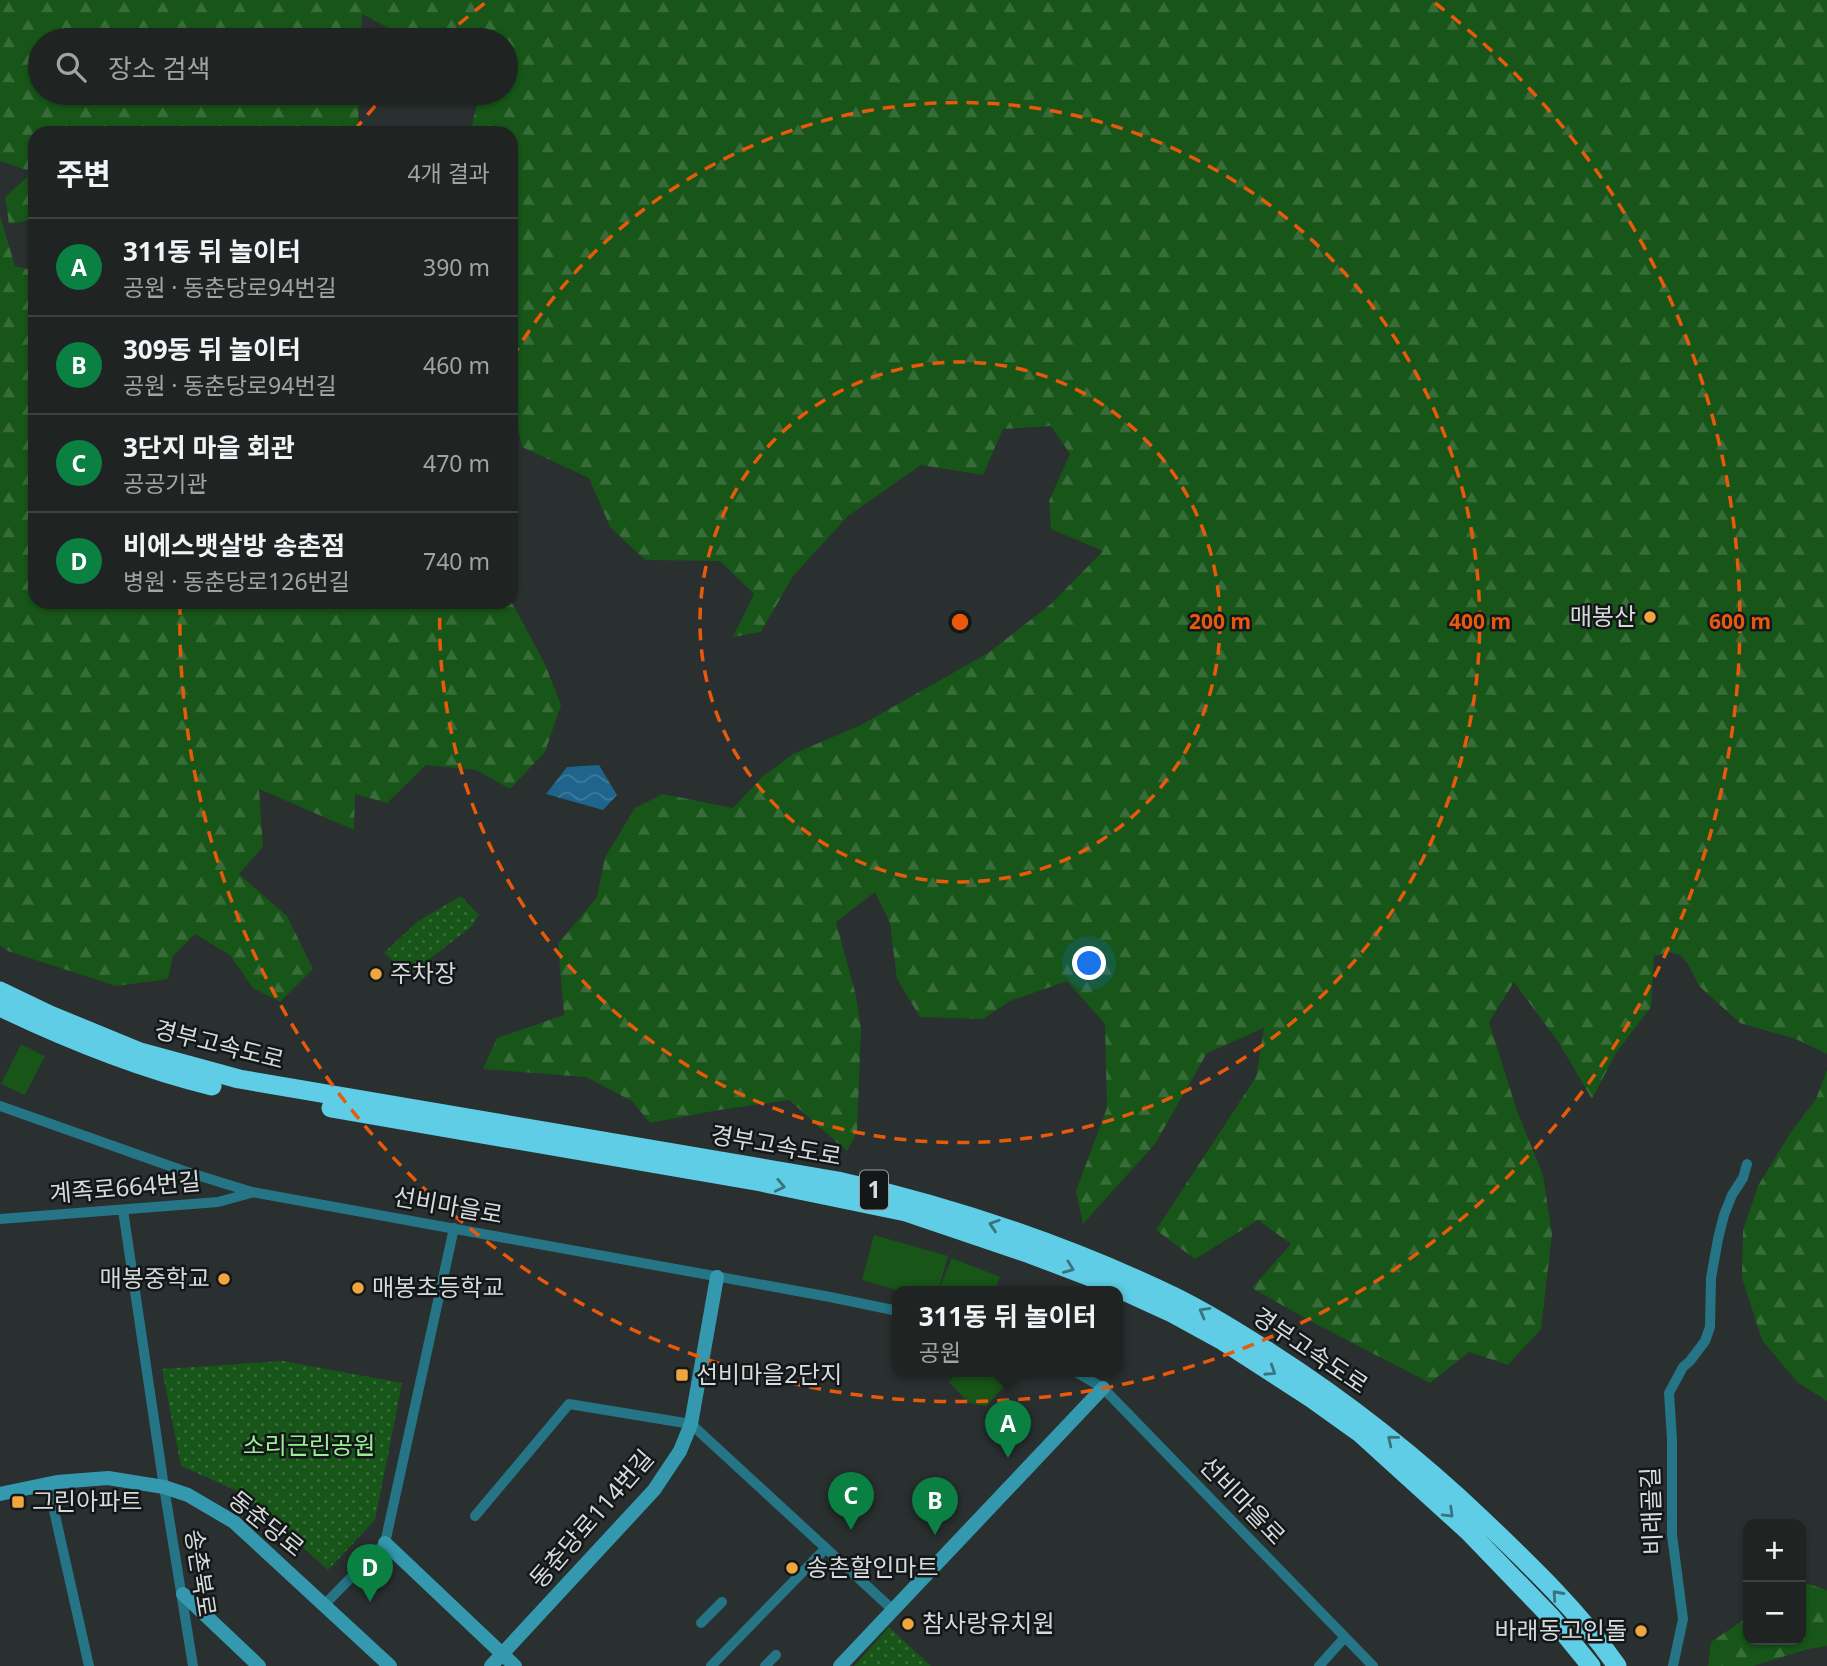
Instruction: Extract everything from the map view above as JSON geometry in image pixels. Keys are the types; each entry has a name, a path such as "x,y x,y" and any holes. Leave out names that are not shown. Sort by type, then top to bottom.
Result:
{"highway":[{"name":"경부고속도로","path":"0,991 111,1041 208,1071 838,1181 920,1201 1032,1237 1091,1261 1174,1296 1231,1327 1365,1418 1415,1458 1526,1562 1601,1643 1617,1666"},
{"name":"경부고속도로","path":"0,1007 109,1055 201,1083 251,1094 761,1182 906,1212 1030,1254 1113,1286"},
{"name":"경부고속도로","path":"1123,1290 1170,1312 1223,1342 1289,1383 1360,1433 1468,1531 1515,1579 1587,1662"},
{"path":"1601,1643 1627,1666"}],"main road":[{"name":"동춘당로114번길","path":"491,1666 653,1490 680,1451 691,1424 717,1278"},
{"path":"840,1666 1103,1388"},
{"name":"동춘당로","path":"0,1494 48,1484 108,1478 164,1487 188,1495 233,1522 390,1666"},
{"path":"384,1543 515,1666"},
{"path":"183,1594 259,1666"}],"street":[{"name":"선비마을로","path":"0,1106 252,1192 892,1310"},
{"name":"비래골길","path":"1673,1666 1683,1619 1672,1535 1669,1393 1683,1367 1705,1341 1710,1327 1711,1278 1718,1239 1732,1195 1743,1178 1747,1164"},
{"name":"계족로664번길","path":"0,1219 218,1202 252,1192"},
{"name":"송촌북로","path":"123,1210 193,1666"},
{"path":"325,1604 384,1543 454,1228"},
{"name":"선비마을로","path":"1084,1377 1103,1388 1373,1666"},
{"path":"475,1516 569,1404 691,1424 893,1610"},
{"path":"48,1484 89,1666"},
{"path":"711,1666 826,1548"},
{"path":"701,1623 722,1602"},
{"path":"1319,1666 1345,1637"},
{"path":"765,1666 776,1655"}],"green space":[{"path":"0,0 1827,0 1827,1054 1796,1039 1740,1023 1699,986 1688,964 1680,955 1669,952 1654,956 1651,1007 1616,1053 1592,1099 1559,1043 1514,982 1489,1022 1517,1111 1543,1175 1552,1234 1541,1329 1508,1365 1469,1352 1430,1383 1252,1288 1291,1244 1258,1220 1195,1259 1156,1230 1256,1077 1264,1028 1207,1053 1155,1144 1083,1224 1076,1191 1107,1108 1105,1024 1067,981 1010,1001 983,1019 920,1017 897,979 890,923 875,892 836,922 856,996 861,1028 857,1132 847,1151 789,1100 650,1123 632,1101 586,1077 483,1069 497,1038 564,1015 558,944 597,897 605,857 635,808 663,794 733,808 762,777 793,754 861,725 988,653 1051,604 1103,551 1051,529 1049,501 1070,454 1051,426 1003,429 983,475 921,465 848,516 793,576 761,632 733,637 754,594 720,561 645,560 610,527 589,478 522,447 518,428 518,126 472,126 477,105 518,105 518,28 389,28 362,14 361,28 28,28 28,105 359,105 358,126 28,126 28,170 0,161"},
{"path":"28,176 28,220 9,224 5,197"},
{"path":"0,216 15,266 28,269 28,609 515,609 544,662 561,705 545,752 510,789 476,770 426,765 387,803 355,794 354,830 259,789 263,847 239,874 287,916 313,969 280,1002 253,988 230,955 195,934 173,956 168,979 116,986 8,951 0,945"},
{"path":"461,896 479,915 471,927 409,975 384,953 418,921"},
{"path":"21,1044 45,1056 25,1095 1,1084"},
{"path":"1827,1070 1827,1401 1797,1382 1762,1340 1742,1278 1743,1230 1758,1186 1791,1132 1816,1099"},
{"path":"874,1235 948,1256 939,1286 892,1286 892,1289 862,1280"},
{"path":"952,1258 1000,1277 996,1286 940,1286"},
{"name":"소리근린공원","path":"283,1361 402,1383 375,1520 328,1570 242,1493 181,1466 162,1369"},
{"path":"954,1377 1013,1377 986,1406 969,1403 949,1382"},
{"path":"1806,1585 1827,1590 1827,1646 1753,1666 1708,1666 1711,1642 1743,1620 1743,1645 1806,1645"},
{"path":"889,1627 931,1666 854,1666"}],"water":[{"path":"599,765 617,795 603,810 546,794 567,767"}],"place":[{"name":"매봉산","path":"1650,617"},
{"name":"주차장","path":"376,974"},
{"name":"매봉중학교","path":"224,1279"},
{"name":"매봉초등학교","path":"358,1288"},
{"name":"선비마을2단지","path":"682,1375"},
{"name":"311동 뒤 놀이터","path":"1008,1458"},
{"name":"그린아파트","path":"18,1502"},
{"name":"3단지 마을 회관","path":"851,1530"},
{"name":"309동 뒤 놀이터","path":"935,1535"},
{"name":"송촌할인마트","path":"792,1568"},
{"name":"비에스뱃살방 송촌점","path":"370,1602"},
{"name":"참사랑유치원","path":"908,1624"},
{"name":"바래동고인돌","path":"1641,1631"}]}
